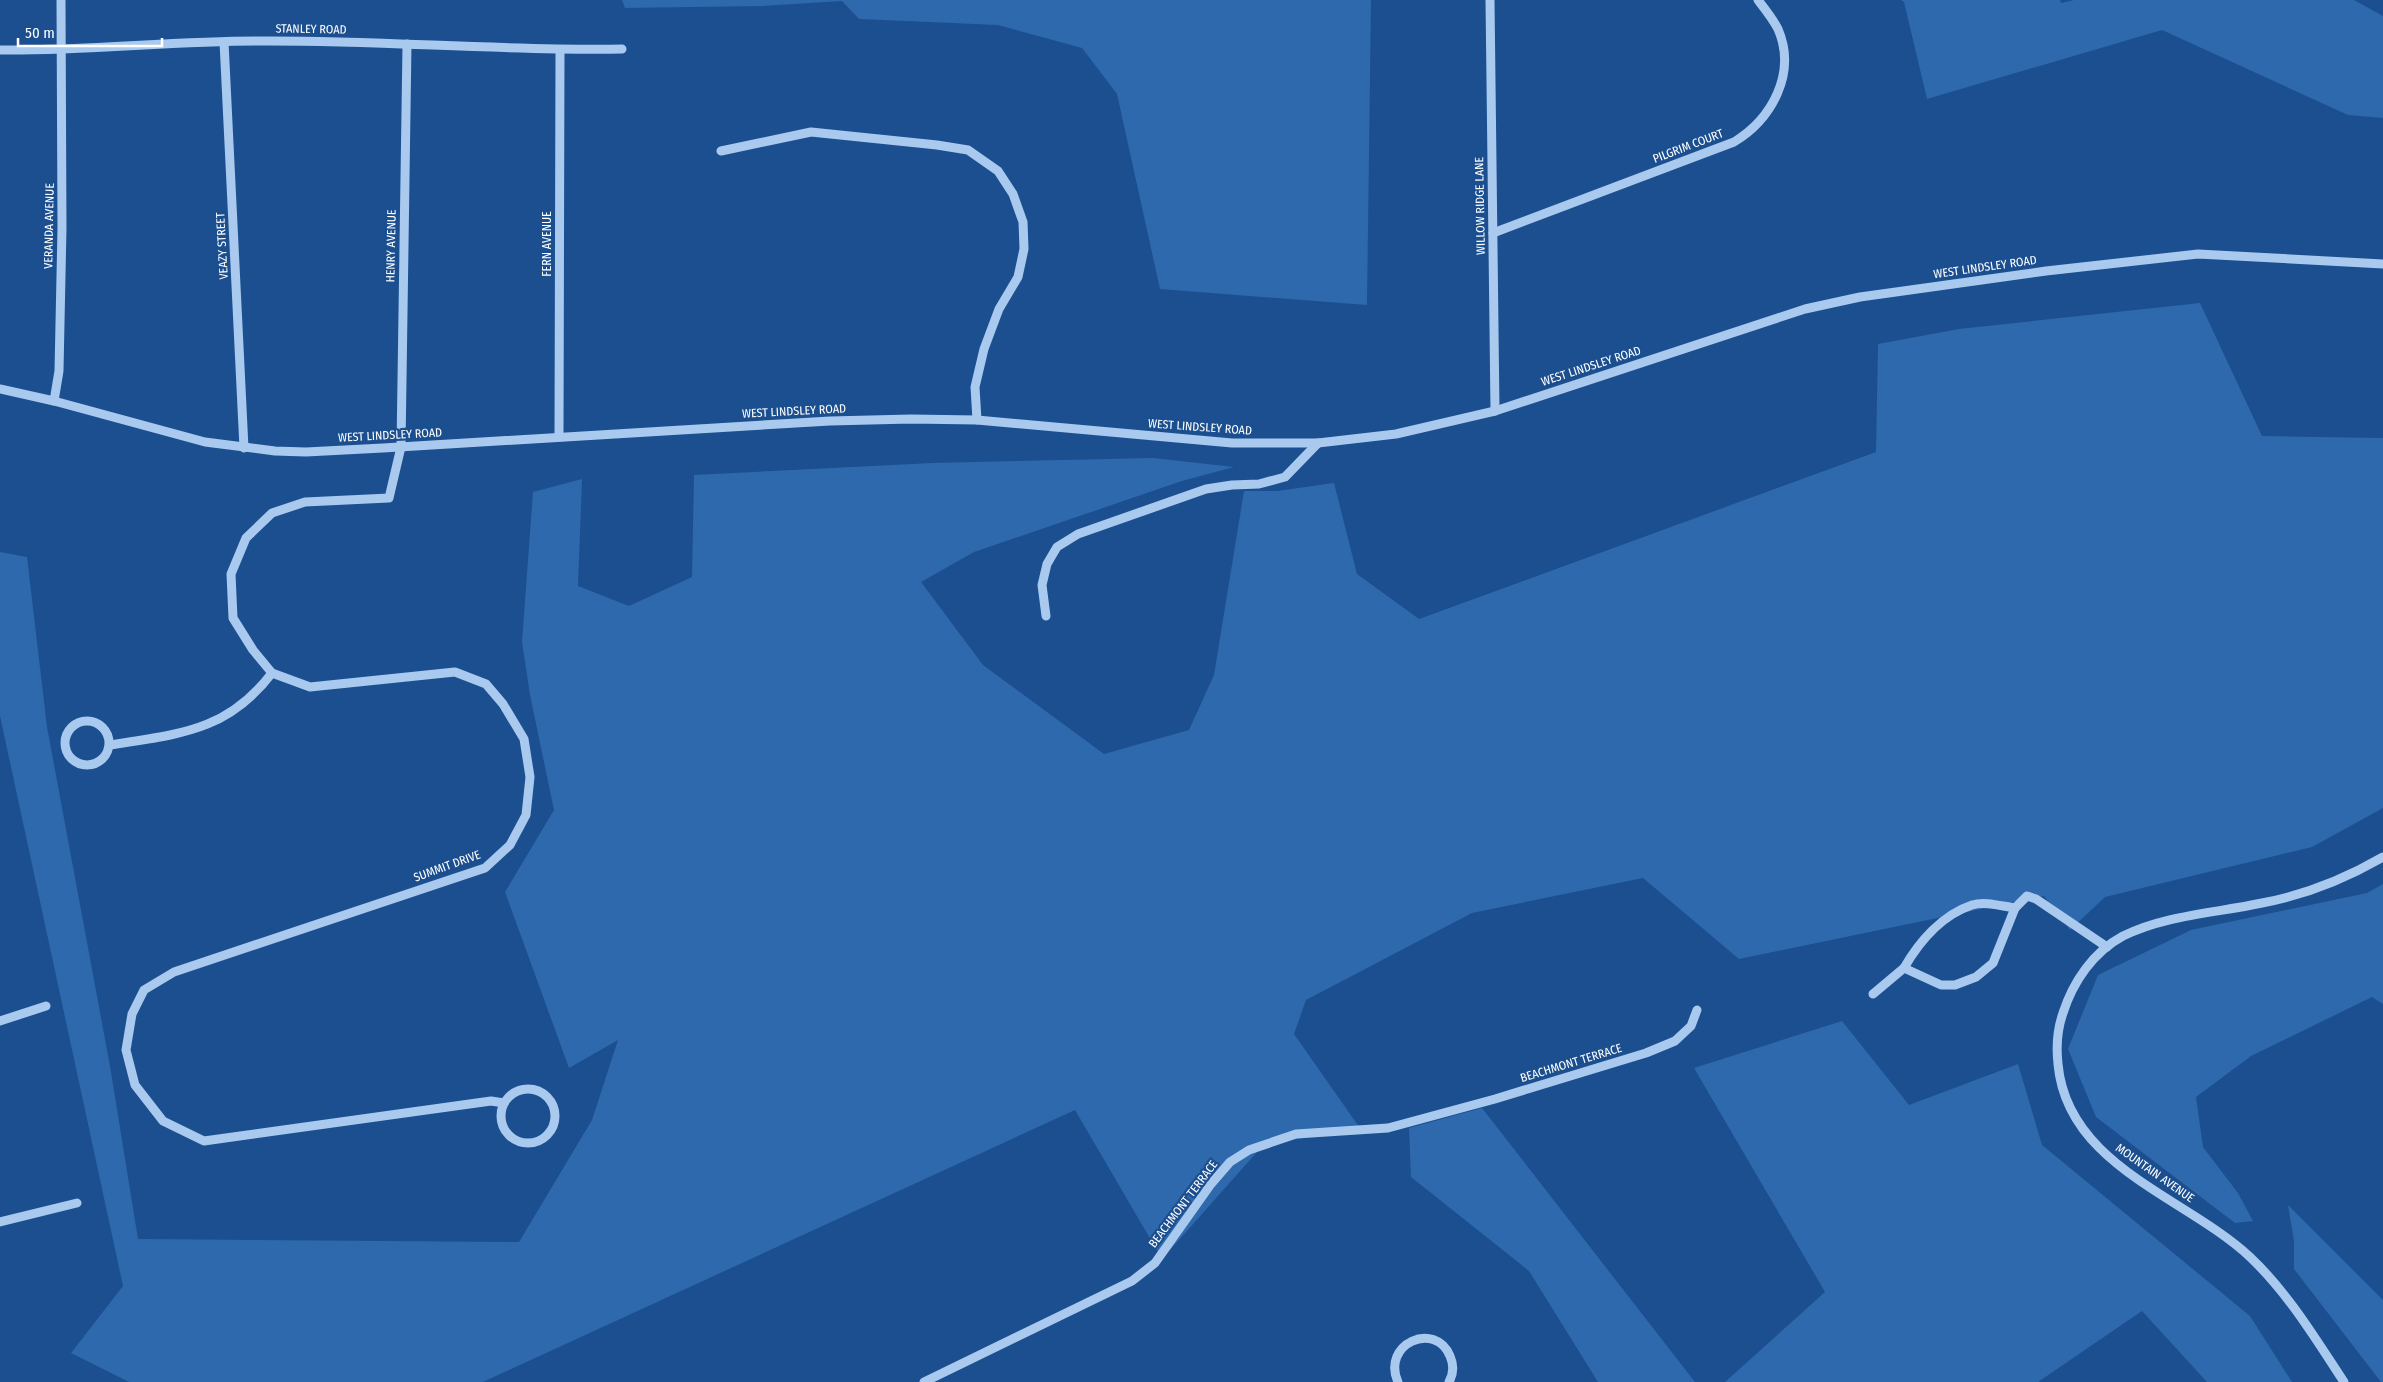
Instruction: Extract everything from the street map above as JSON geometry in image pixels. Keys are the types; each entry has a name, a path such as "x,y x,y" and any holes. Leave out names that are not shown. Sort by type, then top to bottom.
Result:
{"street":[{"name":"VERANDA AVENUE","path":"54,400 59,371 62,228 62,0"},
{"name":"WILLOW RIDGE LANE","path":"1490,0 1495,411"},
{"name":"PILGRIM COURT","path":"1493,233 1734,142 1757,126 1767,115 1780,90 1784,59 1778,28 1758,0"},
{"name":"STANLEY ROAD","path":"0,50 62,51 257,40 560,50 622,49"},
{"name":"VEAZY STREET","path":"224,42 244,448"},
{"name":"HENRY AVENUE","path":"401,447 407,44"},
{"name":"FERN AVENUE","path":"559,437 560,50"},
{"path":"721,151 811,132 968,150 998,171 1013,194 1023,222 1024,249 1018,277 998,309 984,349 975,387 977,420"},
{"name":"WEST LINDSLEY ROAD","path":"0,389 54,400 182,437 244,448 306,452 830,421 977,420 1232,443 1318,443 1396,434 1495,411 1805,309 1860,297 2064,269 2198,254 2383,264"},
{"path":"1046,616 1042,586 1047,564 1057,547 1071,538 1206,489 1232,485 1259,484 1285,477 1318,443"},
{"path":"110,745 186,733 218,720 258,692 272,673 253,650 233,618 231,574 246,538 272,513 305,502 388,498 401,447"},
{"name":"SUMMIT DRIVE","path":"272,673 310,687 455,672 486,684 504,704 524,739 530,777 526,815 510,845 485,868 174,972 144,990 132,1014 126,1050 135,1086 163,1121 204,1141 491,1101 504,1103"},
{"path":"89,721 98,723 104,728 109,736 110,745 108,754 102,761 86,766 77,764 70,758 65,742 67,733 73,726 80,722 89,721"},
{"name":"MOUNTAIN AVENUE","path":"2344,1382 2292,1304 2260,1267 2226,1237 2123,1168 2103,1151 2074,1116 2064,1095 2059,1074 2057,1051 2058,1026 2068,999 2081,974 2107,947 2121,937 2144,927 2300,894 2334,882 2383,857"},
{"path":"1904,968 1941,985 1955,985 1976,978 1993,963 2015,908 2027,896 2036,899 2107,947"},
{"path":"1873,994 1904,968 1916,947 1943,921 1972,905 1987,904 2015,908"},
{"path":"0,1021 46,1006"},
{"name":"BEACHMONT TERRACE","path":"924,1382 939,1379 1132,1281 1155,1263 1211,1184 1230,1162 1249,1150 1296,1134 1388,1128 1495,1099 1646,1053 1675,1041 1691,1026 1698,1010"},
{"path":"532,1089 541,1092 550,1099 554,1109 555,1119 552,1129 545,1138 536,1142 525,1143 515,1140 507,1133 502,1124 501,1113 504,1103 511,1095 521,1090 532,1089"},
{"path":"0,1222 77,1203"},
{"path":"1398,1382 1394,1368 1396,1356 1408,1343 1426,1338 1438,1341 1448,1349 1453,1363 1452,1376 1449,1382"}],"shaded area":[{"path":"622,0 1371,0 1367,305 1160,289 1117,94 1082,48 998,25 859,19 842,1 762,6 625,8"},
{"path":"1901,0 2060,0 2061,3 2074,0 2354,0 2383,16 2383,118 2348,115 2162,30 1927,99 1904,2"},
{"path":"2200,303 2262,436 2383,438 2383,808 2312,847 2105,897 2070,930 2044,896 1739,959 1643,878 1472,913 1306,1000 1294,1034 1362,1131 1265,1143 1162,1259 1075,1110 483,1382 129,1382 71,1353 123,1286 0,716 0,552 27,557 47,727 110,1066 138,1239 519,1242 592,1120 618,1040 569,1068 505,892 554,810 530,695 522,642 533,492 582,479 578,586 629,606 692,577 694,475 932,463 1153,458 1234,467 1182,481 974,552 921,582 983,665 1104,754 1189,730 1214,675 1244,491 1277,491 1334,483 1357,574 1419,619 1876,452 1878,344 1959,329"},
{"path":"2383,884 2383,1004 2372,997 2251,1056 2196,1097 2203,1147 2238,1193 2253,1221 2235,1223 2096,1117 2068,1049 2098,975 2191,930 2367,893"},
{"path":"1842,1021 1909,1105 2018,1064 2042,1145 2250,1316 2292,1382 2207,1382 2142,1311 2038,1382 1725,1382 1825,1292 1694,1068"},
{"path":"1482,1108 1695,1382 1598,1382 1529,1271 1411,1177 1409,1128"},
{"path":"2288,1205 2383,1300 2383,1382 2381,1382 2294,1269 2294,1241"}]}
